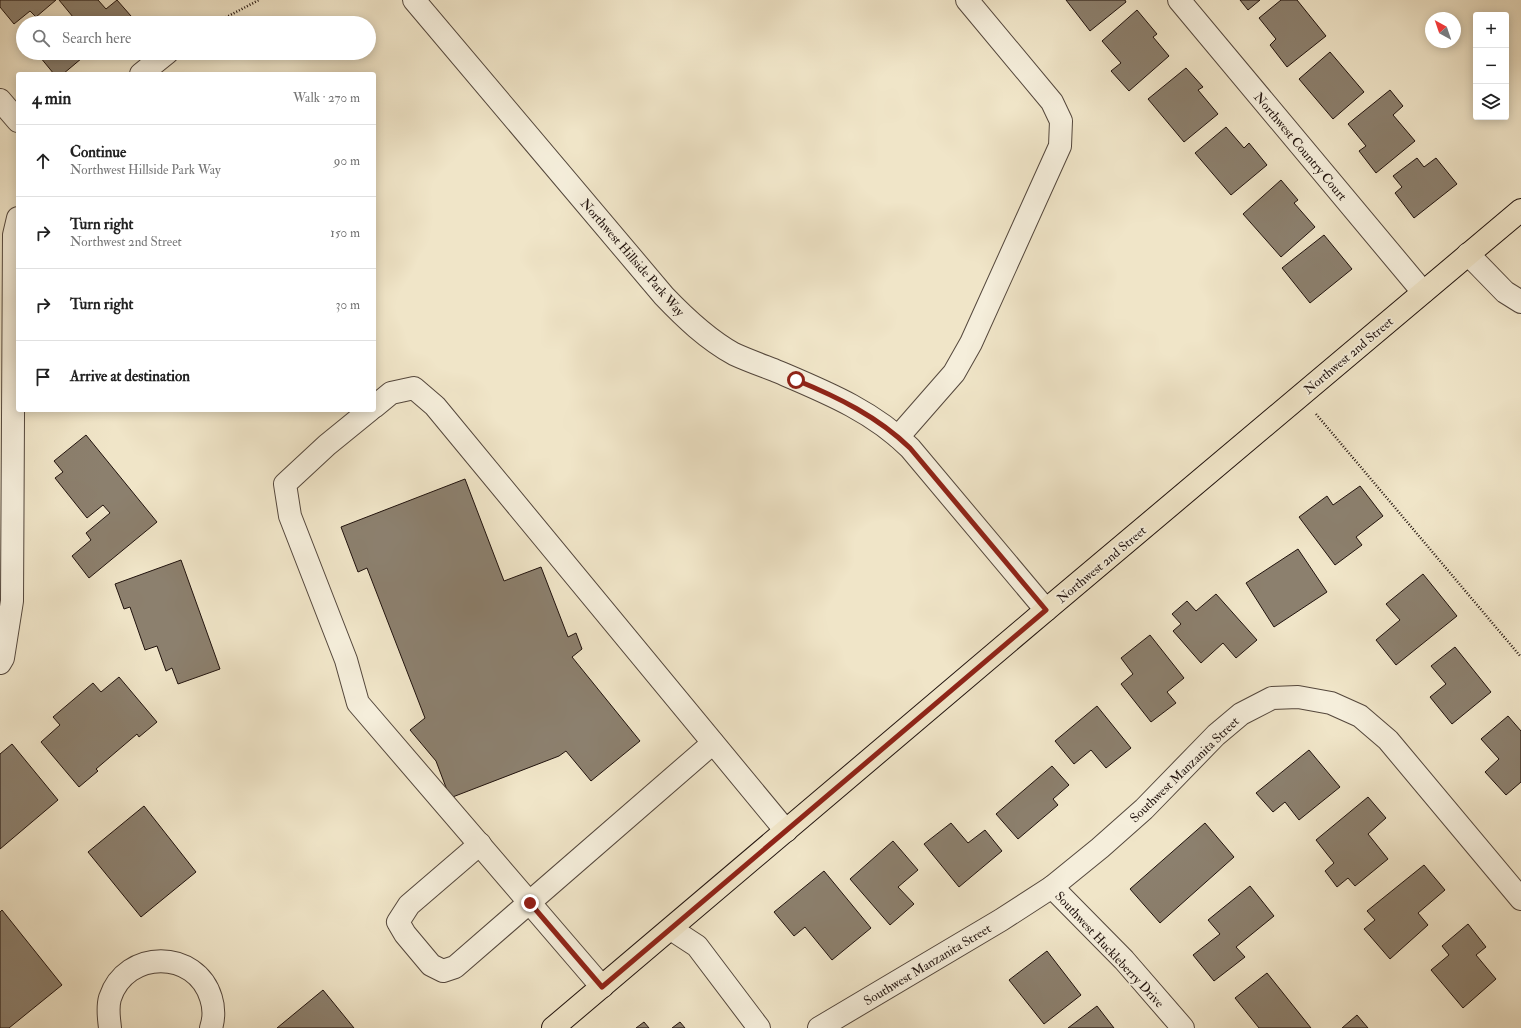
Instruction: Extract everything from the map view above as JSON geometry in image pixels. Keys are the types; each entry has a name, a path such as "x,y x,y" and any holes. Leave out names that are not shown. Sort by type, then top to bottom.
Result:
{"main road":[{"name":"Northwest 2nd Street","path":"553,1028 1300,395 1521,210"}],"street":[{"name":"Northwest Hillside Park Way","path":"414,0 664,296 681,314 702,333 735,354 825,392 874,418 898,437 910,448 1046,610"},
{"path":"898,437 954,373 971,343 1060,146 1062,121 1052,102 967,0"},
{"name":"Northwest Country Court","path":"1179,0 1423,292"},
{"path":"143,72 158,60"},
{"path":"0,100 16,119"},
{"path":"0,663 3,658 12,601 14,235 16,226"},
{"path":"1468,254 1505,292 1521,302"},
{"path":"376,405 391,393 414,388 436,406 786,831"},
{"path":"368,412 327,445 285,484 290,516 346,660 358,703 602,987"},
{"name":"Southwest Manzanita Street","path":"819,1028 1002,920 1052,887 1100,848 1144,809 1216,735 1241,714 1272,698 1298,696 1331,703 1360,716 1388,740 1521,899"},
{"path":"480,844 409,905 398,922 404,934 431,965 443,971 455,967 713,743"},
{"name":"Southwest Huckleberry Drive","path":"1052,887 1124,960 1184,1028"},
{"path":"671,929 697,946 758,1028"},
{"path":"110,1028 108,1013 110,998 117,984 126,974 138,966 152,961 166,961 183,965 198,975 208,989 213,1006 211,1028"}],"path":[{"path":"228,16 259,0"},
{"path":"1300,395 1521,657"}],"building":[{"path":"0,0 56,0 37,16 35,16 30,11 24,16 16,16 16,22 14,24 0,7"},
{"path":"59,0 98,0 106,9 117,0 131,16 72,16"},
{"path":"1066,0 1125,0 1126,2 1090,31"},
{"path":"1240,0 1260,0 1248,10"},
{"path":"1281,0 1297,0 1326,36 1287,67 1270,45 1276,39 1259,18"},
{"path":"1137,10 1157,34 1153,37 1169,56 1129,91 1111,71 1121,63 1102,41"},
{"path":"1330,52 1364,92 1333,119 1299,79"},
{"path":"42,60 80,60 65,72 52,72"},
{"path":"1186,68 1203,87 1198,90 1218,114 1184,142 1148,99"},
{"path":"1390,90 1403,106 1393,115 1415,141 1376,173 1359,151 1366,146 1348,124"},
{"path":"1226,127 1244,148 1249,143 1267,165 1231,195 1195,153"},
{"path":"1417,158 1424,167 1436,158 1457,184 1414,218 1395,193 1402,187 1393,176"},
{"path":"1281,180 1298,200 1294,203 1315,227 1281,257 1243,214"},
{"path":"1324,235 1352,269 1310,303 1282,268"},
{"path":"86,435 157,522 89,578 72,556 91,540 86,533 110,513 103,505 87,518 55,478 63,472 54,461"},
{"path":"465,479 504,581 541,567 568,637 576,633 582,649 572,657 640,741 591,781 566,751 559,756 450,798 436,761 410,730 425,718 367,568 358,572 341,527"},
{"path":"1360,486 1383,516 1356,537 1362,545 1335,565 1299,517 1327,496 1333,505"},
{"path":"1298,549 1327,592 1274,627 1246,583"},
{"path":"181,560 220,669 178,684 172,668 166,671 157,646 145,650 130,607 124,609 115,584"},
{"path":"1423,574 1457,616 1396,665 1376,640 1400,620 1386,604"},
{"path":"1216,594 1257,640 1236,658 1223,643 1201,663 1173,631 1181,624 1172,614 1187,601 1196,611"},
{"path":"1150,635 1184,678 1167,692 1176,703 1151,722 1121,684 1133,674 1121,658"},
{"path":"1455,647 1491,692 1452,724 1430,697 1446,684 1431,666"},
{"path":"119,677 157,722 139,737 137,734 96,769 98,771 79,787 41,742 60,725 53,717 93,683 101,692"},
{"path":"1097,706 1131,748 1106,768 1091,750 1074,764 1055,741"},
{"path":"1508,716 1521,731 1521,782 1506,795 1485,772 1499,759 1481,739"},
{"path":"12,744 58,800 0,849 0,754"},
{"path":"1309,750 1340,787 1299,820 1285,802 1273,812 1256,793"},
{"path":"1052,766 1069,785 1053,799 1058,805 1018,839 996,814"},
{"path":"1368,797 1386,818 1368,834 1388,859 1355,886 1348,878 1337,887 1325,871 1334,863 1316,840"},
{"path":"144,806 196,872 141,917 88,852"},
{"path":"951,823 968,843 985,830 1002,851 959,887 924,844"},
{"path":"1205,823 1234,857 1160,923 1130,889"},
{"path":"893,841 918,870 898,887 914,904 890,925 850,879"},
{"path":"1424,865 1445,890 1418,913 1428,925 1390,959 1364,929 1375,920 1367,911"},
{"path":"824,871 871,928 832,960 805,927 794,936 774,912"},
{"path":"1250,886 1274,916 1236,947 1245,957 1214,981 1193,955 1220,934 1208,920"},
{"path":"2,910 62,985 9,1028 0,1028 0,912"},
{"path":"1468,924 1486,947 1476,955 1496,979 1463,1008 1431,970 1449,955 1442,946"},
{"path":"1047,951 1081,995 1044,1024 1009,980"},
{"path":"1267,973 1311,1028 1259,1028 1235,998"},
{"path":"323,990 354,1028 277,1028"},
{"path":"1097,1006 1114,1028 1068,1028"},
{"path":"1357,1015 1368,1028 1342,1028"},
{"path":"644,1022 649,1028 636,1028"},
{"path":"680,1022 685,1028 672,1028"}],"route":[{"path":"530,903 602,987 1046,610 910,448 874,418 825,392 796,380"}]}
